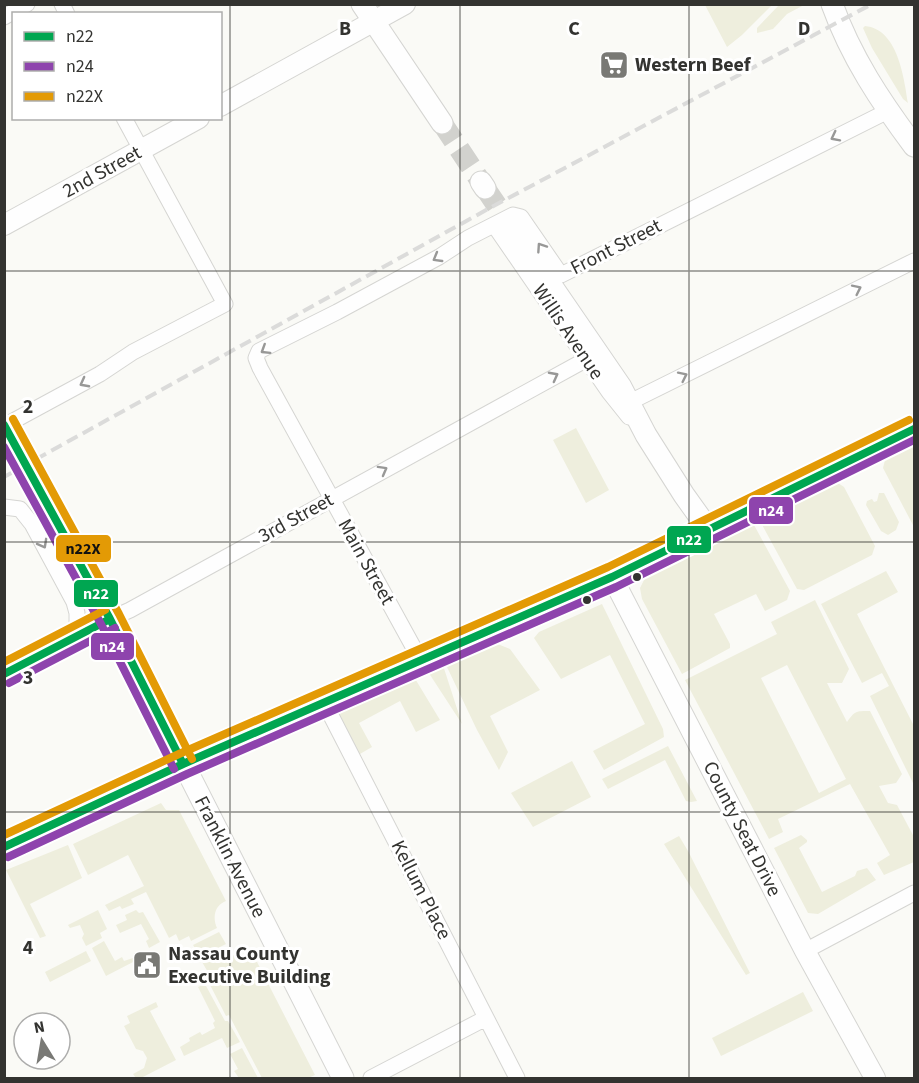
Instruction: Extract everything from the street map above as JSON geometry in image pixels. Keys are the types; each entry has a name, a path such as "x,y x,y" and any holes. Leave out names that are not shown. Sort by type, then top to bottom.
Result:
{"main road":[{"path":"832,4 862,70 888,111 915,146"},
{"path":"368,13 442,123"},
{"name":"Willis Avenue","path":"503,226 630,402 646,435 709,530"},
{"name":"Franklin Avenue","path":"4,425 110,619 343,1078"},
{"path":"4,847 183,764 612,577 915,429"}],"street":[{"path":"13,12 27,4"},
{"path":"222,105 368,13 405,4"},
{"name":"Front Street","path":"260,368 256,355 262,350 503,226 510,217 519,216 561,275 888,111"},
{"path":"4,425 100,374 133,352 225,304 125,120"},
{"name":"2nd Street","path":"4,225 195,120"},
{"name":"Willis Avenue","path":"503,226 587,358 624,412 646,435"},
{"path":"630,402 915,261"},
{"name":"3rd Street","path":"4,674 77,634 110,619 587,358"},
{"name":"Main Street","path":"260,368 421,661"},
{"path":"4,507 20,509 32,524 74,603 77,613 77,634"},
{"name":"County Seat Drive","path":"612,577 805,951 875,1078"},
{"name":"Kellum Place","path":"324,702 517,1078"},
{"path":"805,951 915,893"},
{"path":"371,1078 486,1018"}],"green space":[{"path":"705,5 772,5 727,47"},
{"path":"779,5 804,5 787,14 773,29 757,33 757,28"},
{"path":"865,26 876,29 892,45 901,68 908,103 903,99 872,48 863,28"},
{"path":"576,428 609,490 586,503 553,440"},
{"path":"914,446 914,527 883,468 885,460"},
{"path":"838,483 844,487 875,546 872,555 804,590 797,589 760,521"},
{"path":"879,493 884,493 899,522 896,530 888,535 881,531 866,505 867,501 872,499 874,502 877,501"},
{"path":"754,525 790,591 787,600 765,611 756,594 714,614 730,648 682,674 642,599 640,588 645,578"},
{"path":"886,571 898,592 857,614 914,726 913,783 870,696 889,686 882,673 862,683 821,604"},
{"path":"815,600 849,669 842,683 827,683 847,722 856,712 870,711 902,774 896,783 879,786 888,803 897,805 914,837 914,862 884,875 877,863 890,855 850,784 778,819 783,832 769,839 685,680 777,634 771,622","holes":["787,665 846,779 819,793 761,678"]},
{"path":"602,604 663,729 664,737 604,770 593,751 645,724 610,655 561,679 534,638 539,632"},
{"path":"495,643 510,649 540,690 490,716 508,752 499,770 447,667"},
{"path":"439,653 462,724 421,661"},
{"path":"408,667 440,720 416,732 400,701 359,723 372,747 353,758 324,702"},
{"path":"668,746 697,801 686,801 665,760 608,789 602,779"},
{"path":"572,761 591,797 533,827 511,793"},
{"path":"161,803 166,810 179,810 226,901 219,905 216,912 217,928 191,941 189,936 179,941 176,934 169,938 146,892 131,899 134,904 122,909 120,906 109,911 105,905 144,886 128,855 88,875 73,844"},
{"path":"801,835 807,842 799,848 822,892 855,876 857,871 867,868 876,880 818,914 808,913 774,848"},
{"path":"679,836 750,973 746,975 664,844"},
{"path":"68,845 82,878 30,904 46,936 40,938 6,870"},
{"path":"98,910 107,929 100,933 102,938 86,946 80,925 70,928 68,925"},
{"path":"136,910 139,913 143,912 160,942 149,948 146,941 149,939 141,924 120,933 116,925 127,920 125,915"},
{"path":"219,932 226,944 200,957 193,945"},
{"path":"104,941 115,961 122,957 124,961 133,958 135,961 106,976 92,948"},
{"path":"228,949 240,959 256,960 315,1075 308,1078 262,1078 229,1015 226,1016 208,981 212,979 202,962"},
{"path":"86,951 91,961 50,982 45,972"},
{"path":"205,984 225,1021 228,1021 240,1042 227,1048 222,1038 184,1056 180,1047 190,1041 189,1038 200,1032 202,1035 215,1028 213,1023 215,1021 198,987"},
{"path":"803,992 813,1011 721,1056 712,1038"},
{"path":"156,1002 158,1007 150,1011 176,1060 141,1078 136,1078 133,1074 144,1068 147,1058 143,1051 136,1049 124,1026 130,1023 127,1016"},
{"path":"242,1048 258,1078 239,1078 234,1071 238,1069 230,1054"}],"tunnel":[{"path":"442,123 481,182"},
{"path":"485,188 512,228"}],"railway":[{"path":"4,477 488,209 872,4"}],"transit line":[{"name":"n22X","path":"13,419 119,614 192,759"},
{"name":"n22X","path":"4,835 179,754 608,567 909,420"},
{"name":"n22","path":"4,425 110,619 183,764"},
{"name":"n22","path":"4,847 183,764 612,577 914,429"},
{"name":"n24","path":"8,857 187,774 616,587 914,440"},
{"name":"n24","path":"4,447 101,624 174,769"},
{"name":"n22X","path":"4,662 105,610"},
{"name":"n22","path":"4,674 110,619"},
{"name":"n24","path":"9,683 115,628"}],"place":[{"name":"Western Beef","path":"614,65"},
{"name":"Nassau County Executive Building","path":"147,965"}]}
